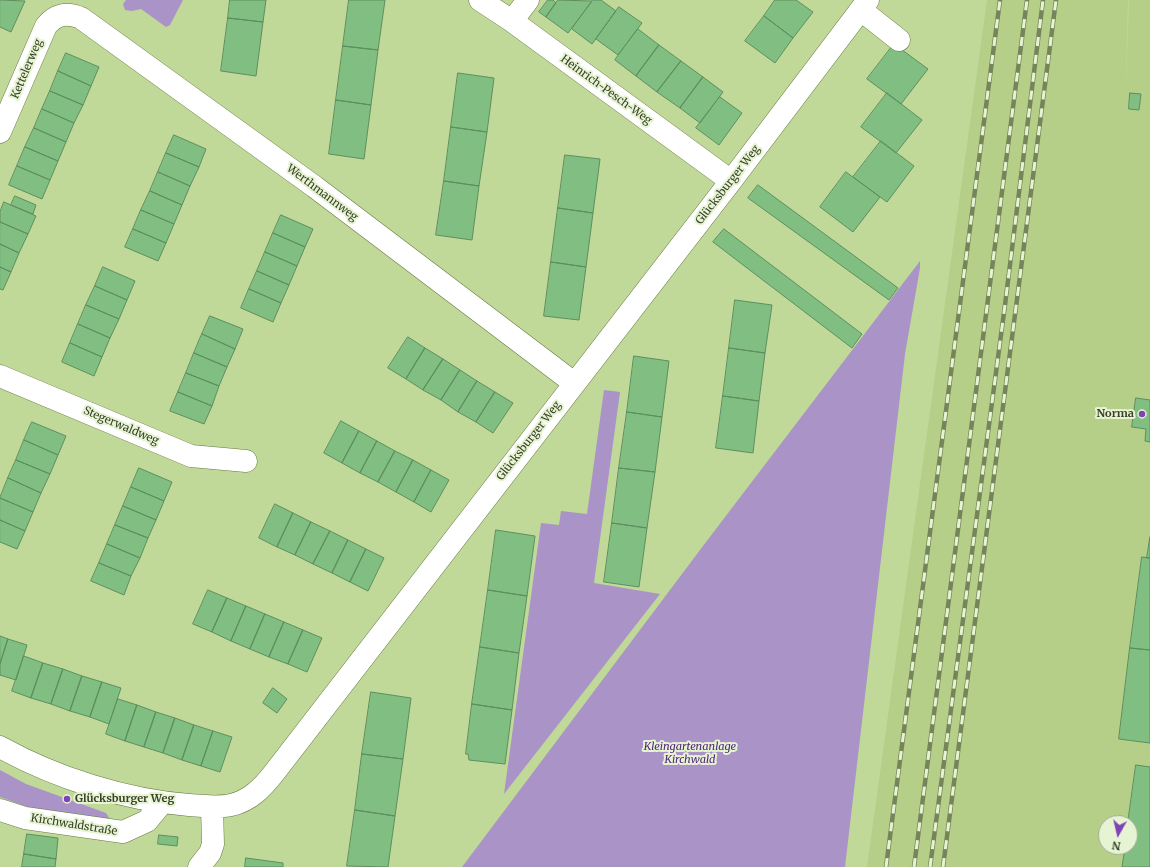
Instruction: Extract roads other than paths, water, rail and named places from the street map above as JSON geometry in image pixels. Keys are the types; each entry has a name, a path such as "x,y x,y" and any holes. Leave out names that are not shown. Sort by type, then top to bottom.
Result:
{"street":[{"name":"Heinrich-Pesch-Weg","path":"480,0 512,21 731,181"},
{"path":"512,21 528,0"},
{"path":"864,5 899,40"},
{"name":"Glücksburger Weg","path":"212,807 232,805 241,802 254,794 266,783 731,181 864,5"},
{"name":"Kettelerweg","path":"0,132 46,26 52,19 63,14"},
{"name":"Werthmannweg","path":"63,14 81,18 136,57 309,183 574,383"},
{"name":"Stegerwaldweg","path":"0,376 191,456 246,461"},
{"path":"0,747 47,769 83,782 118,792 162,803 212,807 213,844 210,853 199,867"},
{"name":"Kirchwaldstraße","path":"0,810 25,818 123,832 147,821 162,803"}],"railway":[{"path":"886,867 1000,0"},
{"path":"914,867 1027,0"},
{"path":"930,867 1005,305 1043,0"},
{"path":"943,867 1056,0"}],"place":[{"name":"Norma","path":"1142,414"},
{"name":"Glücksburger Weg","path":"67,799"}],"park label":[{"name":"Kleingartenanlage Kirchwald","path":"690,753"}]}
